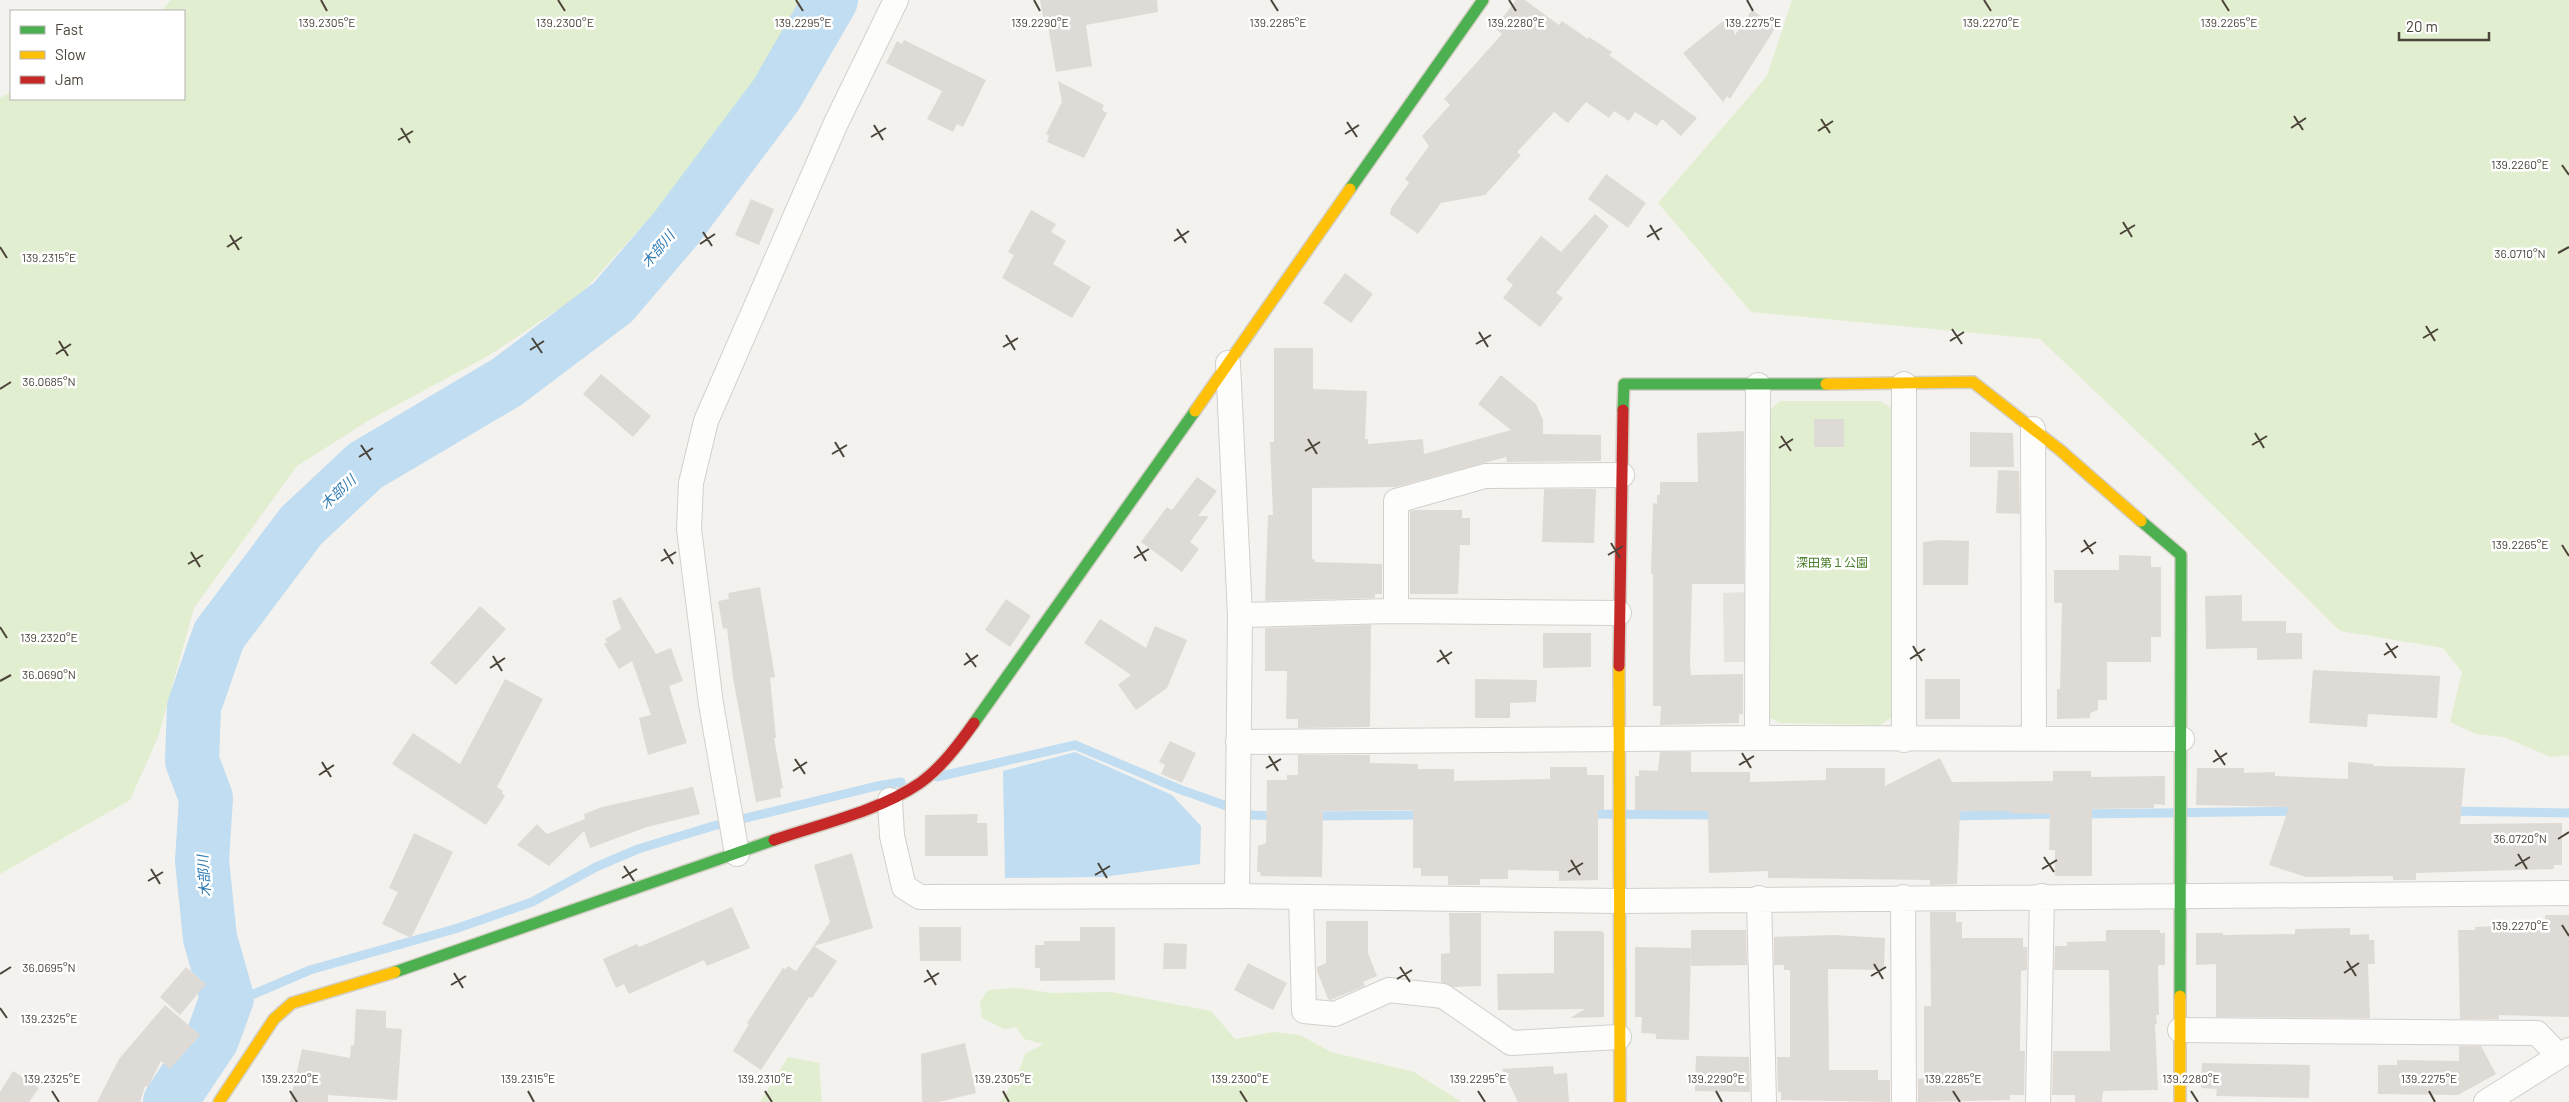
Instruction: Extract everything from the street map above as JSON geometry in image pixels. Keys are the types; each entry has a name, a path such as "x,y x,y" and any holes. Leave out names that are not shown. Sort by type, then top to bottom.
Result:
{"street":[{"path":"736,854 711,704 689,529 691,483 706,421 836,123 896,0"},
{"path":"219,1102 274,1019 292,1003 398,971 890,800 921,782 956,748 1482,0"},
{"path":"1228,363 1240,615 1237,896"},
{"path":"1620,1102 1618,901 1619,613 1624,384 1758,385 1973,382 2034,429 2182,555 2180,1102"},
{"path":"1904,384 1904,740"},
{"path":"1757,738 1758,385"},
{"path":"2034,429 2034,738"},
{"path":"1396,611 1396,501 1485,476 1622,475"},
{"path":"1240,615 1396,611 1619,613"},
{"path":"1238,742 1757,738 2182,740"},
{"path":"890,800 892,836 904,888 920,897 1301,896 1618,901 1759,898 2569,893"},
{"path":"1301,896 1304,1011 1335,1014 1389,990 1444,996 1511,1043 1619,1037"},
{"path":"2038,1102 2042,896"},
{"path":"1903,897 1904,1102"},
{"path":"1759,898 1764,1102"},
{"path":"2180,1030 2538,1033 2564,1053 2486,1102"}],"green space":[{"path":"171,0 802,0 760,73 670,195 581,294 488,356 371,419 297,466 194,608 158,737 130,800 0,874 0,98 10,93 10,100 185,100 185,10 162,10"},
{"path":"1792,0 2569,0 2569,755 2551,757 2504,737 2476,734 2450,722 2462,672 2443,648 2340,631 2167,460 2040,339 1751,312 1658,203 1767,76"},
{"name":"深田第１公園","path":"1780,401 1881,401 1892,409 1894,716 1880,725 1780,723 1770,718 1770,410"},
{"path":"1016,988 1053,993 1111,992 1211,1011 1235,1039 1273,1032 1300,1035 1331,1052 1414,1072 1462,1102 1000,1102 1017,1077 1025,1054 1044,1044 1024,1039 1016,1027 1004,1029 982,1018 980,1002 988,990"},
{"path":"788,1057 819,1063 822,1102 760,1102"}],"shaded area":[{"path":"1749,592 1749,662 1724,662 1723,593"}],"water":[{"path":"1075,752 1172,795 1201,826 1200,864 1103,877 1005,878 1003,771"}],"building":[{"path":"1040,0 1157,0 1158,12 1086,25 1092,66 1056,72 1048,26 1045,26"},
{"path":"1516,0 1525,0 1559,25 1562,21 1588,39 1589,37 1612,52 1609,55 1697,118 1681,136 1662,119 1657,126 1635,112 1629,121 1614,111 1609,118 1586,102 1568,123 1554,112 1517,152 1521,155 1485,195 1441,203 1418,234 1390,214 1391,208 1409,183 1405,179 1429,146 1422,136 1450,105 1444,99 1502,34 1495,28"},
{"path":"1752,10 1776,27 1730,99 1727,96 1723,102 1683,53 1728,17 1735,35"},
{"path":"904,40 986,80 963,127 957,124 953,132 927,119 942,91 886,63 897,41 902,44"},
{"path":"1058,81 1104,105 1102,110 1107,113 1084,158 1047,142 1049,136 1046,134 1062,102"},
{"path":"1606,174 1646,203 1628,228 1588,199"},
{"path":"751,199 774,209 759,245 735,235"},
{"path":"1031,210 1056,224 1051,232 1066,241 1053,264 1091,287 1072,318 1002,278 1014,255 1008,252"},
{"path":"1595,214 1609,226 1556,293 1563,298 1540,327 1503,298 1513,285 1506,279 1541,236 1561,252"},
{"path":"1345,273 1373,294 1351,323 1323,303"},
{"path":"1274,348 1313,348 1313,389 1367,391 1365,439 1368,439 1368,444 1423,439 1424,454 1511,430 1478,404 1501,375 1536,404 1543,420 1543,434 1601,435 1601,461 1507,462 1506,457 1396,487 1312,488 1312,559 1315,562 1382,564 1382,594 1375,594 1375,598 1265,601 1268,515 1273,515 1270,442 1274,442"},
{"path":"601,374 651,416 633,437 583,394"},
{"path":"1814,419 1844,419 1844,447 1814,447"},
{"path":"1744,431 1744,584 1692,584 1690,664 1691,675 1743,674 1743,714 1739,714 1739,723 1660,725 1661,706 1653,706 1653,574 1651,574 1653,503 1657,504 1657,495 1660,495 1660,482 1698,482 1697,433"},
{"path":"1970,432 2013,433 2014,467 1970,467"},
{"path":"1998,470 2019,471 2020,514 1996,513"},
{"path":"1197,477 1217,491 1198,516 1209,516 1190,542 1199,549 1182,572 1141,542 1167,507 1172,510"},
{"path":"1544,489 1596,489 1594,543 1542,542"},
{"path":"1462,510 1462,518 1470,518 1470,545 1460,545 1458,594 1410,594 1410,511"},
{"path":"1940,540 1969,541 1968,585 1923,585 1923,542"},
{"path":"2119,555 2151,556 2151,567 2161,567 2161,637 2151,637 2151,662 2107,662 2107,700 2098,700 2098,710 2090,713 2090,718 2057,719 2057,689 2060,689 2062,603 2054,603 2054,570 2119,570"},
{"path":"760,587 775,677 770,678 776,738 774,738 783,788 780,789 781,797 756,802 733,678 727,628 723,629 718,601 729,599 728,593"},
{"path":"2242,595 2242,621 2286,621 2286,633 2302,633 2302,659 2257,660 2257,648 2206,649 2205,596"},
{"path":"621,597 656,654 671,648 683,681 669,686 687,743 648,755 639,718 651,715 632,661 619,669 604,644 607,642 605,639 621,629 612,601"},
{"path":"1006,599 1031,616 1010,647 985,630"},
{"path":"480,606 506,629 456,685 430,663"},
{"path":"1100,619 1146,648 1155,626 1187,640 1167,688 1136,710 1118,685 1131,675 1084,643"},
{"path":"1371,625 1370,727 1298,728 1298,719 1286,719 1287,671 1265,671 1265,628"},
{"path":"1543,633 1591,633 1591,667 1543,668"},
{"path":"2313,670 2440,676 2437,718 2368,714 2367,727 2309,723"},
{"path":"505,679 543,699 497,787 503,791 502,793 505,796 486,825 392,764 413,733 460,764"},
{"path":"1475,679 1537,680 1536,702 1510,703 1510,718 1475,718"},
{"path":"1925,679 1960,679 1960,719 1925,719"},
{"path":"1170,741 1196,753 1182,783 1161,774 1165,765 1159,762"},
{"path":"1660,752 1691,752 1691,772 1750,772 1750,782 1826,780 1826,768 1885,768 1885,786 1940,758 1952,782 2053,781 2053,771 2091,771 2091,777 2165,776 2165,805 2154,804 2154,808 2092,809 2092,876 2055,876 2055,850 2049,850 2050,814 2011,813 2010,811 1960,811 1957,884 1930,885 1930,880 1768,878 1768,871 1709,873 1708,811 1635,810 1635,776 1639,776 1639,770 1658,771"},
{"path":"1298,755 1370,755 1370,763 1418,764 1418,769 1454,769 1454,781 1550,779 1550,767 1587,767 1587,775 1604,775 1604,810 1598,810 1598,880 1559,881 1559,871 1508,870 1508,879 1480,879 1480,885 1448,885 1448,876 1421,876 1421,868 1413,868 1413,810 1323,811 1322,877 1261,876 1260,872 1257,872 1258,846 1266,843 1267,780 1287,780 1287,775 1298,775"},
{"path":"2348,762 2373,764 2373,766 2465,768 2460,824 2562,823 2562,865 2554,865 2554,869 2416,873 2416,880 2393,880 2393,876 2306,877 2269,865 2289,807 2196,805 2197,768 2244,768 2244,773 2275,772 2275,776 2348,779"},
{"path":"693,787 700,814 647,827 590,848 584,831 549,866 517,845 537,824 547,834 585,819 584,814 602,807"},
{"path":"978,814 977,823 987,823 988,856 925,856 925,815"},
{"path":"414,833 453,852 411,938 382,924 398,892 389,888"},
{"path":"852,853 873,928 814,946 837,961 812,998 809,997 761,1070 733,1051 749,1024 747,1023 783,968 786,969 788,966 796,971 830,922 814,865"},
{"path":"732,907 750,948 707,966 704,960 629,994 624,984 616,988 603,959 637,944 639,947"},
{"path":"1930,912 1956,912 1956,922 1962,922 1962,938 2023,938 2023,947 2027,947 2027,970 2021,971 2020,1051 2025,1051 2024,1095 2010,1095 2010,1100 1918,1102 1918,1079 1924,1078 1924,1006 1931,1006"},
{"path":"1449,913 1481,913 1481,986 1454,987 1441,982 1441,954 1450,953"},
{"path":"2545,915 2569,915 2569,1017 2499,1015 2499,1019 2460,1019 2458,930 2475,930 2475,927 2501,926 2501,930 2545,930"},
{"path":"1326,921 1368,921 1368,953 1377,976 1363,982 1365,986 1330,1000 1317,971 1317,967 1326,963"},
{"path":"919,927 961,927 961,961 920,961"},
{"path":"1080,927 1115,927 1115,980 1040,981 1040,968 1035,968 1035,945 1044,945 1044,941 1080,941"},
{"path":"2350,928 2350,935 2369,934 2369,940 2374,940 2375,964 2368,964 2370,1018 2216,1017 2216,964 2196,965 2196,933 2223,933 2223,935 2295,934 2295,929"},
{"path":"1691,930 1746,930 1747,965 1691,966"},
{"path":"2106,930 2160,930 2160,933 2165,933 2165,965 2158,965 2159,1015 2156,1015 2157,1024 2155,1024 2158,1090 2103,1091 2102,1102 2075,1102 2075,1095 2052,1095 2053,1051 2110,1051 2109,970 2054,970 2055,946 2067,946 2067,942 2106,941"},
{"path":"1554,931 1601,931 1604,933 1604,1017 1570,1018 1585,1009 1498,1010 1497,974 1554,973"},
{"path":"1834,935 1885,938 1884,970 1828,969 1829,1070 1878,1070 1878,1080 1890,1080 1890,1102 1781,1100 1781,1092 1778,1092 1777,1057 1790,1057 1790,970 1784,970 1784,965 1774,965 1774,937"},
{"path":"1164,943 1187,944 1186,969 1163,969"},
{"path":"1635,947 1691,948 1689,1040 1656,1039 1656,1034 1641,1033 1642,1017 1635,1017"},
{"path":"1248,963 1287,983 1273,1010 1234,990"},
{"path":"186,967 206,984 180,1015 160,997"},
{"path":"165,1005 200,1035 170,1069 161,1061 148,1087 145,1086 140,1102 97,1102 119,1059"},
{"path":"356,1009 386,1011 386,1028 402,1029 397,1100 328,1095 328,1102 290,1102 302,1049 350,1058 351,1045 354,1045"},
{"path":"965,1043 976,1093 939,1102 922,1102 921,1054"},
{"path":"2459,1046 2481,1046 2496,1074 2458,1095 2378,1094 2378,1065 2397,1065 2397,1060 2459,1061"},
{"path":"1696,1056 1749,1057 1750,1092 1695,1091"},
{"path":"2202,1063 2310,1065 2309,1098 2216,1096 2217,1089 2201,1088"},
{"path":"1553,1066 1554,1074 1567,1073 1569,1102 1518,1102 1502,1069"},
{"path":"13,1071 39,1088 29,1102 0,1102 0,1092"}],"waterway":[{"name":"木部川","path":"170,1102 212,1039 227,998 210,938 202,861 206,798 192,761 194,707 219,635 301,526 365,466 507,382 613,302 677,227 776,95 831,0"},
{"path":"937,777 1075,745 1179,789 1252,815 1276,816"},
{"path":"227,998 247,997 310,970 458,928 532,902 596,867 638,849 713,826 877,786 901,782"},
{"path":"2082,814 2299,811"},
{"path":"2449,811 2569,813"},
{"path":"1587,814 1719,815"},
{"path":"1949,816 2061,814"},
{"path":"1312,816 1424,815"}],"traffic: fast":[{"path":"1350,189 1483,0"},
{"path":"1623,410 1624,384 1826,384"},
{"path":"974,723 1195,411"},
{"path":"2141,521 2181,555 2180,996"},
{"path":"395,972 774,840"}],"traffic: slow":[{"path":"1195,411 1350,189"},
{"path":"1826,384 1973,382 2060,450 2141,521"},
{"path":"1619,666 1620,1102"},
{"path":"219,1102 274,1019 292,1003 395,972"},
{"path":"2180,996 2180,1102"}],"traffic: jam":[{"path":"1619,666 1623,410"},
{"path":"774,840 849,816 904,793 920,783 935,770 974,723"}]}
